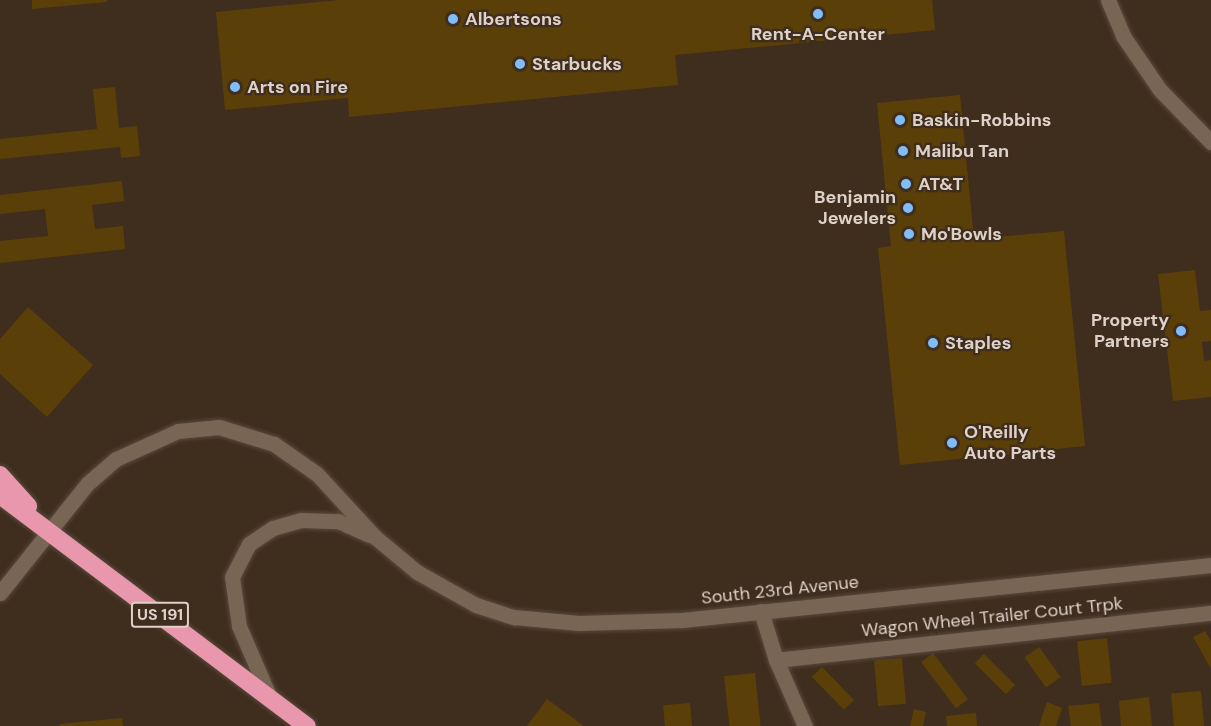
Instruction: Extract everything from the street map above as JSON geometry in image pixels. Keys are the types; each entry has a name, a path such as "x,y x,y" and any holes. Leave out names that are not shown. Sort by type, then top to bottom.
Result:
{"highway":[{"name":"US 191","path":"0,475 50,532"},
{"name":"US 191","path":"0,495 307,726"}],"street":[{"path":"1108,0 1123,36 1160,90 1211,142"},
{"name":"South 23rd Avenue","path":"0,593 87,484 116,459 178,431 219,427 274,444 317,474 375,537 417,572 476,605 514,617 579,623 637,621 761,611 1211,565"},
{"name":"South 23rd Avenue","path":"270,698 239,626 232,577 249,544 273,528 301,520 338,521 375,537"},
{"path":"761,611 776,660 805,726"},
{"name":"Wagon Wheel Trailer Court Trpk","path":"776,660 1211,613"}],"building":[{"path":"32,0 107,0 107,2 32,9"},
{"path":"339,0 932,0 935,30 675,55 678,85 349,117 348,98 225,110 216,12"},
{"path":"115,87 119,128 137,126 140,156 121,158 120,147 0,159 0,139 97,129 93,89"},
{"path":"960,95 974,239 1064,231 1085,446 900,465 878,248 891,246 877,103"},
{"path":"122,181 124,201 92,205 95,229 123,226 125,249 0,263 0,241 48,236 45,209 0,214 0,195"},
{"path":"1195,270 1200,311 1211,310 1211,341 1202,342 1204,361 1211,360 1211,397 1173,401 1158,274"},
{"path":"28,307 93,365 47,417 0,374 0,339"},
{"path":"1205,631 1211,641 1211,669 1193,637"},
{"path":"1107,638 1112,683 1082,686 1077,641"},
{"path":"1039,647 1061,677 1046,688 1024,658"},
{"path":"933,653 968,699 956,708 921,662"},
{"path":"984,654 1015,685 1006,694 975,663"},
{"path":"902,658 906,704 878,706 874,660"},
{"path":"822,667 854,700 844,710 812,677"},
{"path":"755,673 761,726 729,726 724,676"},
{"path":"1201,691 1204,726 1174,726 1171,694"},
{"path":"1149,697 1152,726 1121,726 1119,701"},
{"path":"547,699 584,726 527,726"},
{"path":"1047,702 1062,708 1056,726 1039,726"},
{"path":"690,703 692,726 665,726 663,705"},
{"path":"1099,703 1102,726 1071,726 1068,706"},
{"path":"914,709 926,712 923,726 910,726"},
{"path":"976,713 977,726 947,726 946,716"},
{"path":"122,718 123,726 60,726 60,724"}],"place":[{"name":"Rent-A-Center","path":"818,14"},
{"name":"Albertsons","path":"453,19"},
{"name":"Starbucks","path":"520,64"},
{"name":"Arts on Fire","path":"235,87"},
{"name":"Baskin-Robbins","path":"900,120"},
{"name":"Malibu Tan","path":"903,151"},
{"name":"AT&T","path":"906,184"},
{"name":"Benjamin Jewelers","path":"908,208"},
{"name":"Mo'Bowls","path":"909,234"},
{"name":"Property Partners","path":"1181,331"},
{"name":"Staples","path":"933,343"},
{"name":"O'Reilly Auto Parts","path":"952,443"}]}
